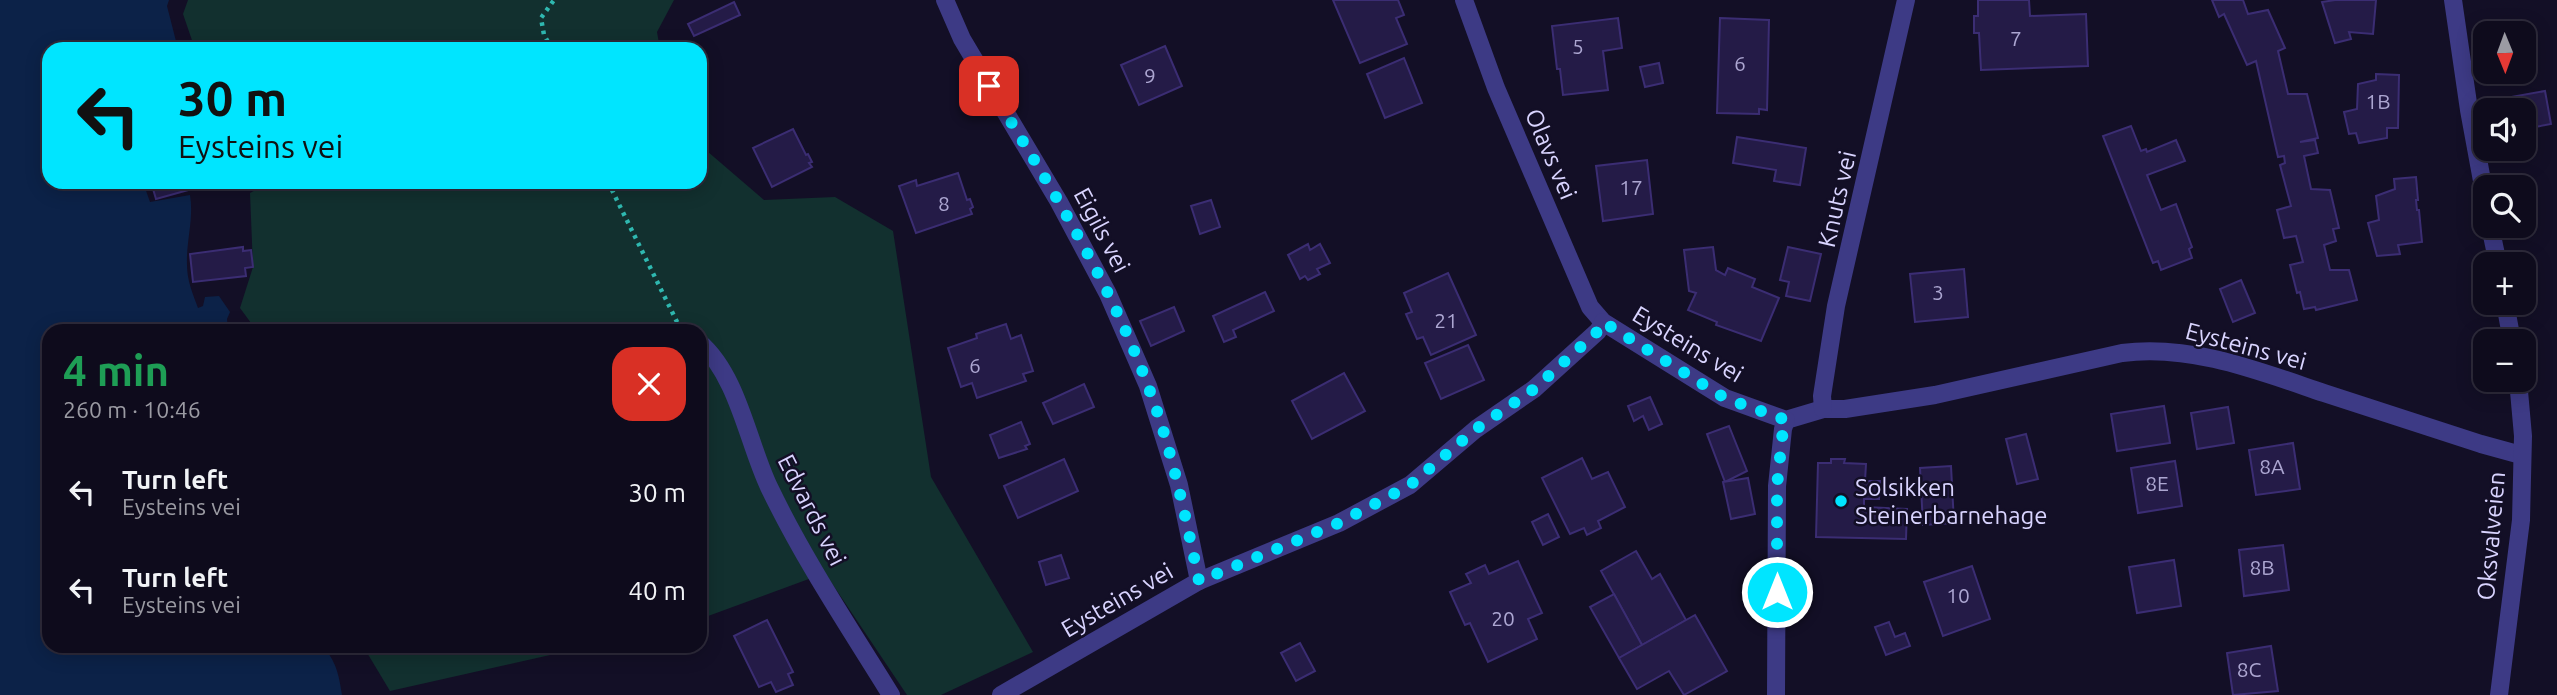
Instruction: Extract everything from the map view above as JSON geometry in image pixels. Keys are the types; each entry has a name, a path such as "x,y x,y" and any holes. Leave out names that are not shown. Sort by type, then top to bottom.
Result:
{"street":[{"name":"Eigils vei","path":"945,0 962,39 1059,202 1114,306 1148,386 1175,472 1199,581"},
{"name":"Olavs vei","path":"1464,0 1496,88 1590,307 1603,322"},
{"name":"Knuts vei","path":"1823,410 1822,396 1836,306 1906,0"},
{"path":"2453,0 2481,175"},
{"name":"Eysteins vei","path":"1002,695 1199,581 1339,523 1410,485 1476,429 1534,389 1598,331 1603,322 1725,398 1786,420 1823,410 1935,395 2144,350 2222,360 2521,455"},
{"name":"Edvards vei","path":"707,351 718,364 733,394 768,485 787,523 825,590 891,695"},
{"name":"Oksvalveien","path":"2499,695 2519,550 2523,436 2519,392"},
{"path":"1776,695 1777,486 1786,420"}],"path":[{"path":"548,42 541,19 554,0"},
{"path":"611,189 678,324"}],"green space":[{"path":"188,0 674,0 657,32 659,42 193,42 183,14"},
{"path":"707,151 764,200 835,197 893,231 931,477 1033,652 941,695 907,695 825,573 707,616 707,324 252,324 240,308 253,267 250,193 258,189 707,189"},
{"path":"367,653 559,653 390,691"}],"water":[{"path":"0,0 169,0 167,6 176,42 42,42 42,189 145,189 150,202 190,195 187,265 192,292 198,308 203,306 205,297 219,296 230,312 227,324 42,324 42,653 328,653 336,668 342,695 0,695"}],"building":[{"path":"1333,0 1398,0 1404,15 1396,18 1407,44 1360,63"},
{"path":"1978,0 2029,0 2030,16 2086,14 2088,66 1981,70 1979,33 1974,33"},
{"path":"2212,0 2243,0 2248,14 2268,10 2285,48 2278,51 2288,94 2307,94 2318,138 2300,142 2315,140 2318,153 2304,156 2311,189 2330,190 2339,228 2333,229 2336,241 2324,245 2330,270 2349,270 2357,300 2316,310 2315,307 2304,309 2290,265 2303,262 2296,236 2284,238 2277,210 2291,206 2280,165 2285,163 2284,156 2278,157 2256,61 2247,65 2224,14 2219,17"},
{"path":"2376,0 2373,34 2349,32 2351,39 2335,43 2322,2"},
{"path":"734,2 740,15 694,36 688,24"},
{"path":"1618,18 1622,48 1603,51 1608,90 1563,95 1552,26"},
{"path":"1720,18 1769,20 1767,110 1759,109 1759,114 1717,113"},
{"path":"1165,46 1182,86 1139,105 1121,65"},
{"path":"1404,58 1422,103 1385,118 1367,74"},
{"path":"1659,63 1663,83 1645,87 1640,67"},
{"path":"2376,74 2399,75 2398,128 2387,128 2387,138 2359,143 2356,133 2349,134 2344,112 2357,109 2358,84 2376,80"},
{"path":"2545,91 2551,124 2536,127 2536,98 2511,97"},
{"path":"2131,126 2141,151 2146,149 2147,152 2176,140 2185,161 2147,175 2161,210 2176,204 2192,247 2189,249 2192,258 2161,270 2158,261 2153,263 2103,136"},
{"path":"793,129 812,162 809,163 812,167 772,187 753,148"},
{"path":"1737,137 1806,148 1800,185 1774,181 1776,170 1733,163"},
{"path":"1647,160 1653,214 1603,221 1596,166"},
{"path":"958,173 967,200 970,199 973,207 970,209 972,214 916,233 899,186 916,180 917,186"},
{"path":"2416,177 2416,200 2422,242 2398,245 2400,254 2377,256 2368,223 2379,220 2376,196 2395,189 2394,179"},
{"path":"153,189 192,189 156,199"},
{"path":"1211,200 1220,227 1200,234 1191,206"},
{"path":"1308,244 1310,250 1320,244 1330,263 1317,269 1320,274 1308,280 1305,276 1300,279 1288,255"},
{"path":"243,247 243,251 251,250 253,267 245,268 246,276 193,282 190,254"},
{"path":"1713,247 1716,270 1725,275 1728,268 1755,279 1752,287 1779,298 1761,341 1716,325 1717,322 1688,310 1696,293 1689,291 1684,250"},
{"path":"1788,247 1821,254 1810,301 1786,296 1789,282 1780,280"},
{"path":"1964,269 1968,317 1915,322 1910,274"},
{"path":"1448,273 1476,335 1431,355 1423,337 1417,339 1406,314 1412,312 1404,293"},
{"path":"2241,280 2255,313 2233,322 2220,289"},
{"path":"1265,292 1274,311 1233,330 1236,337 1224,342 1213,316"},
{"path":"1174,307 1184,331 1151,346 1140,321"},
{"path":"1006,324 1011,339 1021,335 1033,371 1023,374 1026,381 977,398 972,383 961,387 948,348 977,338 976,334"},
{"path":"1468,345 1484,380 1441,399 1425,363"},
{"path":"1344,373 1365,411 1312,439 1292,401"},
{"path":"1084,384 1094,407 1053,424 1043,403"},
{"path":"1650,397 1662,424 1649,430 1643,416 1634,421 1628,406"},
{"path":"2164,406 2170,443 2117,451 2111,414"},
{"path":"2228,407 2234,443 2197,449 2191,413"},
{"path":"1021,422 1030,444 1025,446 1027,449 999,458 990,435"},
{"path":"1729,426 1747,471 1725,482 1707,434"},
{"path":"2026,434 2038,479 2017,484 2006,439"},
{"path":"2293,443 2300,489 2256,495 2249,450"},
{"path":"1582,458 1592,479 1608,472 1625,507 1598,521 1601,528 1587,535 1584,528 1570,534 1542,478"},
{"path":"1064,459 1078,491 1018,518 1004,486"},
{"path":"1831,459 1845,459 1844,463 1866,464 1865,481 1880,481 1879,499 1864,499 1864,507 1907,509 1906,539 1816,537 1818,463 1831,463"},
{"path":"2175,461 2182,506 2138,513 2131,468"},
{"path":"1951,466 1954,523 1923,525 1920,468"},
{"path":"1748,478 1755,514 1731,519 1723,482"},
{"path":"1548,514 1559,537 1543,545 1532,522"},
{"path":"2283,545 2289,590 2244,596 2239,550"},
{"path":"1636,551 1652,579 1660,574 1686,620 1642,645 1601,571"},
{"path":"1061,555 1069,578 1046,585 1039,562"},
{"path":"2174,560 2181,606 2137,613 2129,567"},
{"path":"1518,561 1542,613 1528,619 1537,639 1488,662 1470,623 1465,625 1450,592 1471,583 1466,574 1485,565 1489,574"},
{"path":"1972,566 1990,619 1943,636 1924,582"},
{"path":"1614,594 1642,645 1619,658 1590,607"},
{"path":"1695,615 1727,671 1684,695 1669,671 1637,689 1619,658"},
{"path":"767,620 793,672 788,674 793,685 776,692 771,682 759,687 734,636"},
{"path":"1889,622 1895,637 1905,633 1910,646 1886,655 1875,627"},
{"path":"1300,643 1315,671 1296,681 1281,653"},
{"path":"2271,646 2278,691 2233,695 2227,653"}],"place":[{"name":"Solsikken Steinerbarnehage","path":"1841,501"}],"route":[{"path":"989,86 1059,202 1108,294 1148,386 1179,485 1199,581 1339,523 1410,485 1476,429 1534,389 1598,331 1603,322 1725,398 1786,420 1777,486 1777,592"}]}
